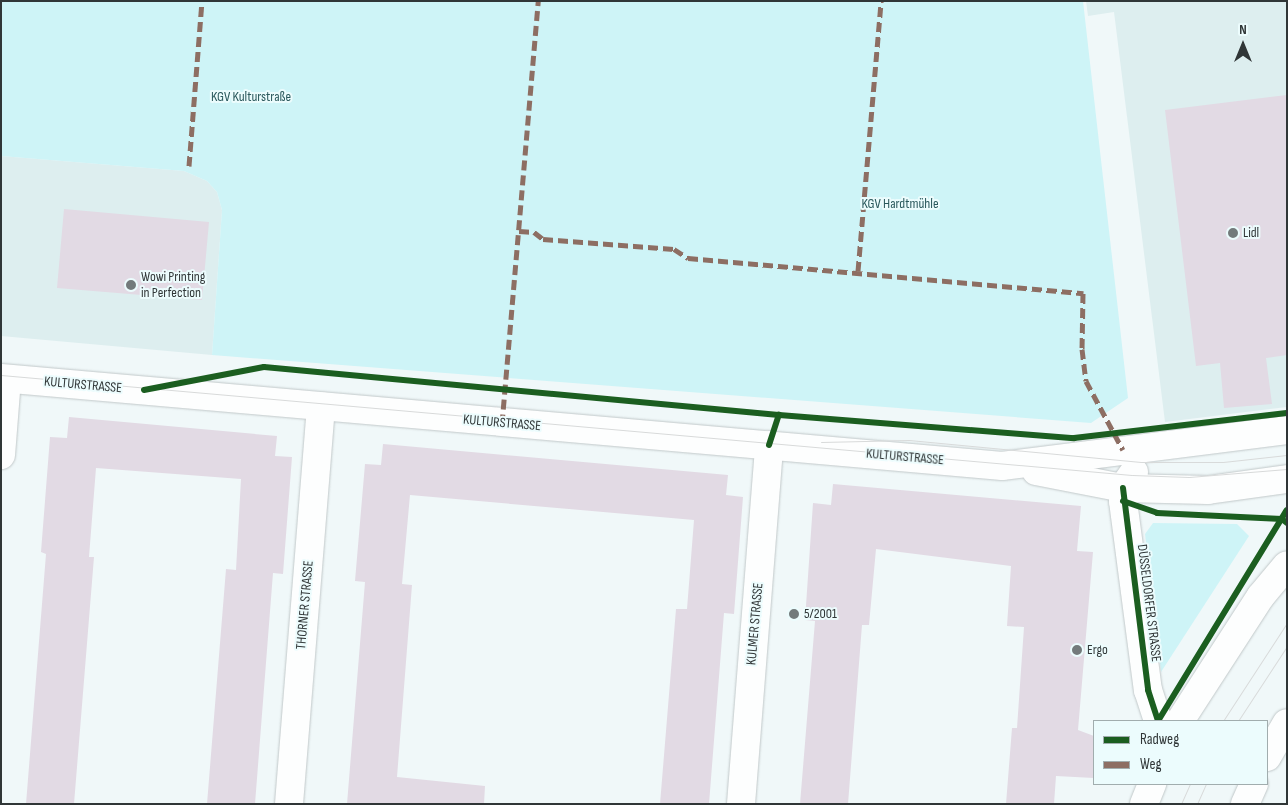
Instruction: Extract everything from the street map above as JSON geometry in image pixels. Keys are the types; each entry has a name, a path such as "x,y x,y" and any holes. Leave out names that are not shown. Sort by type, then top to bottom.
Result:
{"street":[{"name":"KULTURSTRASSE","path":"4,378 1014,466 1123,488 1208,490 1287,479"},
{"path":"1,455 4,378"},
{"name":"THORNER STRASSE","path":"289,804 321,406"},
{"name":"KULTURSTRASSE","path":"1014,466 1287,430"},
{"name":"KULMER STRASSE","path":"741,804 769,445"},
{"path":"1123,488 1152,447"},
{"name":"DÜSSELDORFER STRASSE","path":"1123,488 1148,690 1158,720"},
{"path":"1181,720 1261,596 1287,565"},
{"path":"1268,755 1287,723"},
{"path":"1144,804 1152,785"},
{"path":"1245,804 1254,785"}],"shaded area":[{"path":"1086,1 1287,1 1287,407 1165,422 1114,12 1088,16"},
{"path":"1,156 184,171 207,181 217,192 222,210 212,355 1,336"}],"green space":[{"name":"KGV Hardtmühle","path":"1,1 1083,1 1128,398 1091,423 212,355 222,210 217,192 207,181 184,171 1,156"},
{"path":"1153,523 1237,524 1249,536 1161,672 1145,534"}],"building":[{"name":"Lidl","path":"1287,95 1287,355 1266,358 1272,404 1224,408 1220,363 1196,366 1165,110"},
{"path":"64,209 209,222 202,300 57,288"},
{"path":"69,417 277,436 275,456 292,457 283,574 273,573 255,804 207,804 226,569 236,570 241,479 96,468 89,557 94,557 74,804 26,804 46,554 41,552 50,437 67,438"},
{"path":"383,444 728,475 726,495 743,497 734,614 724,613 709,804 660,804 676,609 687,609 694,520 410,495 402,584 412,585 397,777 485,786 484,804 347,804 365,582 355,581 365,464 381,465"},
{"path":"833,484 1081,506 1077,551 1093,552 1078,730 1093,736 1093,778 1056,776 1054,804 1006,804 1012,728 1017,728 1024,627 1007,626 1011,566 876,549 869,625 862,625 848,804 800,804 815,621 805,620 813,503 831,505"}],"tram line":[{"path":"1,375 1132,475 1189,477 1287,469"},
{"path":"821,442 909,440 1141,462 1223,462 1287,455"},
{"path":"1224,720 1287,623"},
{"path":"1239,720 1287,646"},
{"path":"1181,804 1190,785"},
{"path":"1197,804 1206,785"}],"marked path":[{"path":"189,166 202,1"},
{"path":"502,424 538,1"},
{"path":"858,271 881,1"},
{"path":"519,231 534,232 543,239 674,249 688,258 1083,293 1082,349 1086,381 1123,450"}],"cycle path":[{"path":"144,390 264,367 779,415"},
{"path":"769,445 779,415 1074,438 1287,413"},
{"path":"1123,488 1148,690 1158,720"},
{"path":"1123,501 1157,513 1282,519 1287,523"},
{"path":"1159,720 1287,510"}],"place":[{"name":"Lidl","path":"1233,233"},
{"name":"Wowi Printing in Perfection","path":"131,285"},
{"name":"5/2001","path":"794,614"},
{"name":"Ergo","path":"1077,650"}],"park label":[{"name":"KGV Kulturstraße","path":"251,97"}]}
